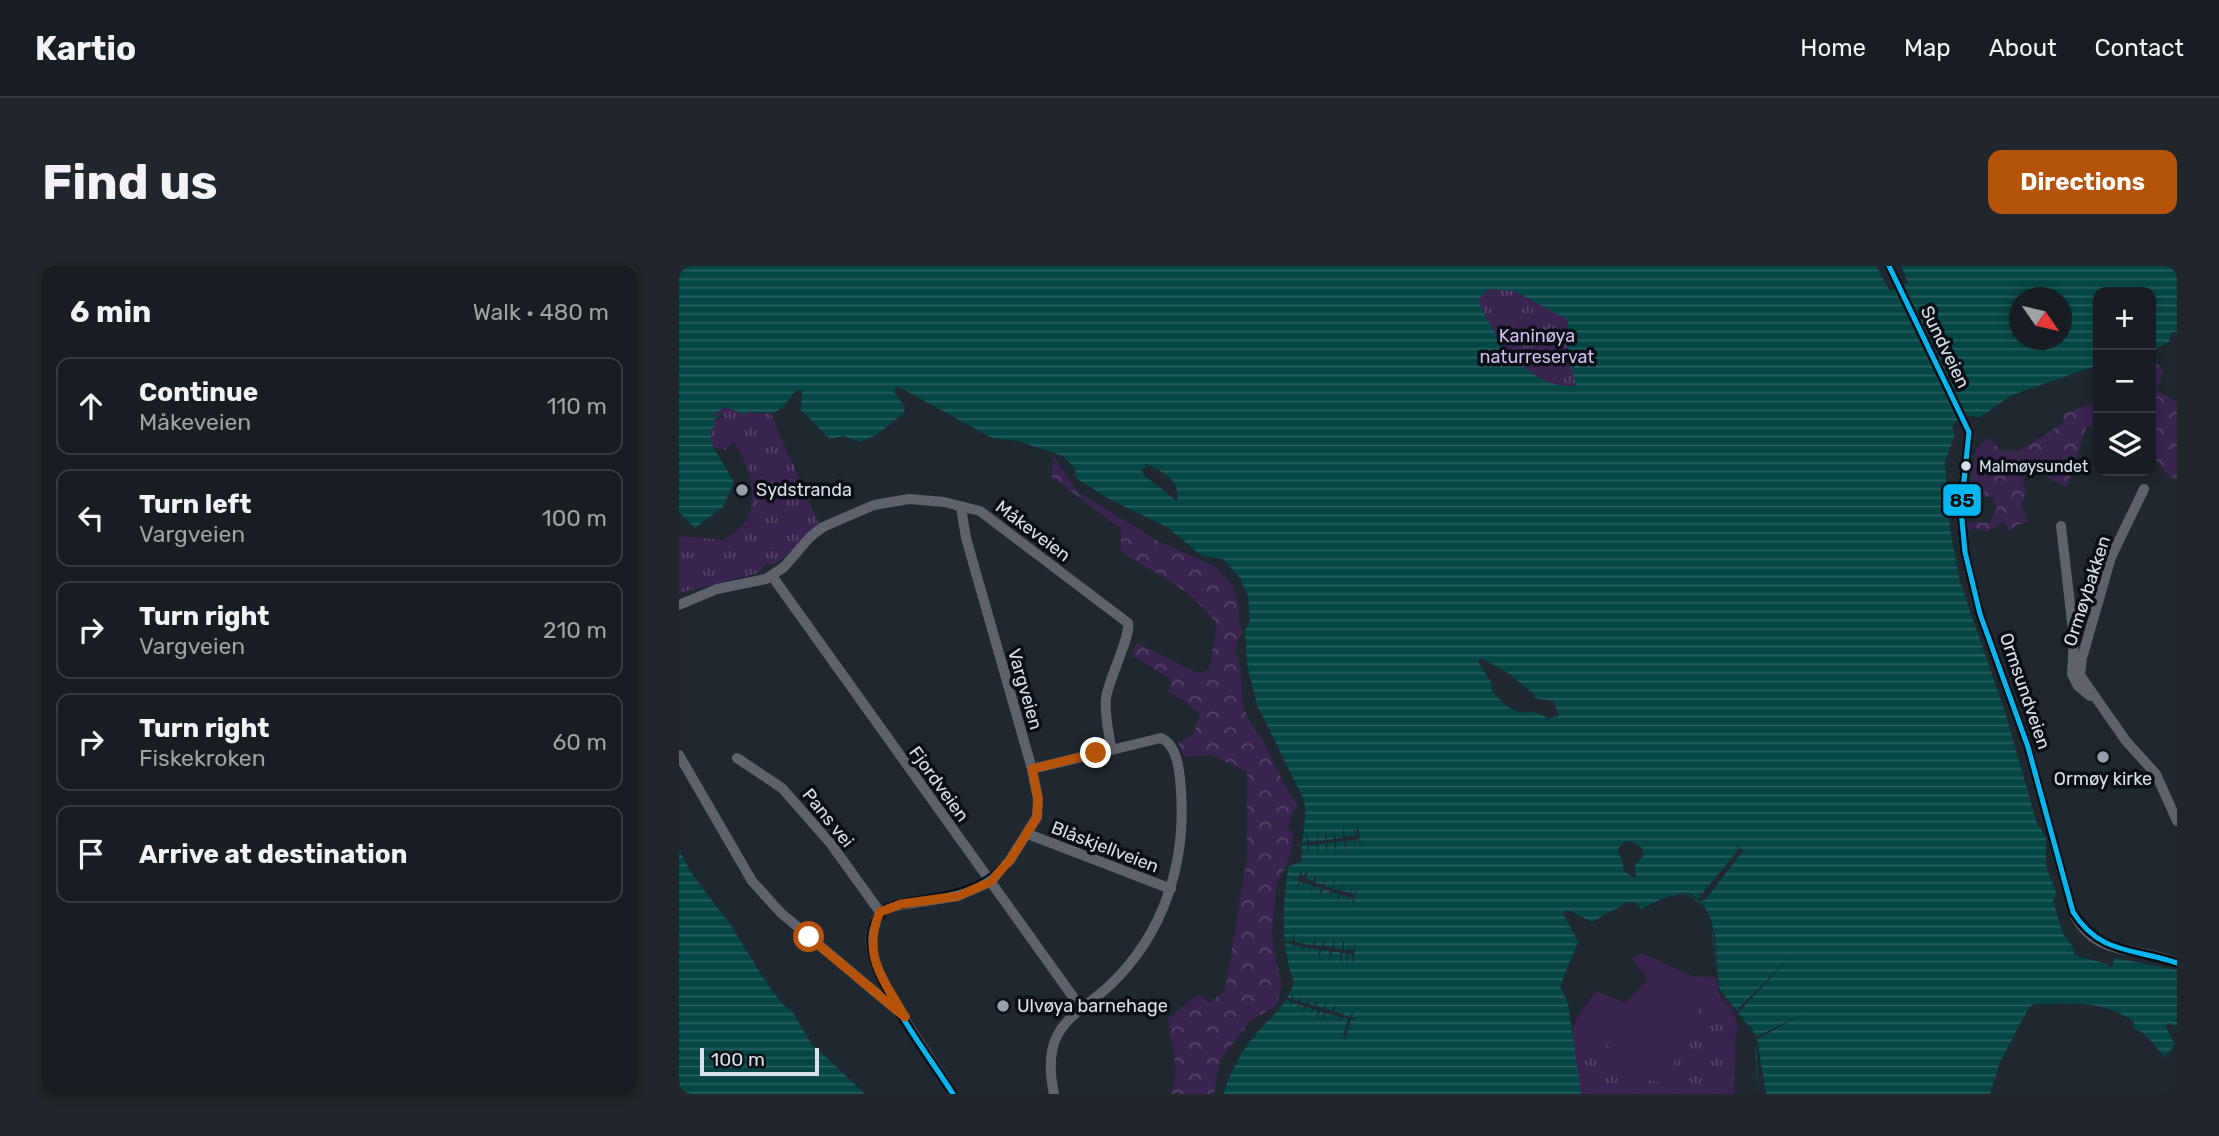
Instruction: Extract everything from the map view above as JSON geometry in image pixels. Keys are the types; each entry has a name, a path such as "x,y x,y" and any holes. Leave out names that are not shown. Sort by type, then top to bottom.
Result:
{"street":[{"name":"Sundveien","path":"1890,267 1965,424 1970,441"},
{"name":"Ormsundveien","path":"1970,441 1963,468 1961,510 1965,552 1973,589 2028,747 2073,912 2079,925 2097,941 2117,950 2177,963"},
{"name":"Ormøybakken","path":"2144,489 2111,557 2082,657 2080,675 2100,700 2126,741 2156,774 2177,821"},
{"name":"Måkeveien","path":"679,604 717,589 760,582 772,576 813,535 854,512 909,499 973,509 992,519 1128,623 1129,632 1117,658 1106,698 1111,748"},
{"name":"Vargveien","path":"880,912 901,904 958,896 990,882 1028,834 1037,817 1032,769 966,538 961,507"},
{"name":"Ormøybakken","path":"2061,526 2074,639 2072,674 2083,690 2100,700"},
{"name":"Fjordveien","path":"772,576 1081,1008"},
{"path":"1032,769 1161,738 1172,746 1181,782 1183,820 1179,857 1171,890 1152,931 1135,957 1105,990 1081,1008 1061,1029 1053,1046 1051,1075 1055,1094"},
{"path":"679,755 739,863 759,889 874,994 905,1017"},
{"name":"Pans vei","path":"737,758 782,788 831,844 880,912"},
{"name":"Blåskjellveien","path":"1028,834 1171,890"},
{"path":"880,912 870,938 873,955 905,1017 953,1094"}],"green space":[{"name":"Kaninøya naturreservat","path":"1591,266 1604,450 1426,288"},
{"path":"2156,361 2163,371 2157,391 2177,402 2177,481 2165,472 2158,461"},
{"path":"2093,403 2093,427 2087,425 2067,488 2038,472 2022,477 2026,494 2021,504 2028,522 2016,525 2010,532 2003,522 1986,532 1974,528 1968,531 1966,522 1990,523 1997,508 1993,497 1968,495 1976,449 1989,437 2001,451 2019,451 2062,424 2064,414"},
{"path":"725,407 747,415 746,412 771,414 820,526 776,564 765,564 758,573 679,593 679,536 724,540 744,524 750,511 751,481 739,451 733,442 725,450 713,447 710,432 715,427 711,423 714,424 713,420 723,417 723,414 710,418"},
{"path":"1053,455 1077,491 1156,540 1216,567 1233,585 1242,632 1235,650 1240,665 1246,713 1299,807 1293,811 1288,829 1294,833 1291,854 1276,887 1272,940 1282,986 1276,1006 1251,1020 1220,1060 1214,1094 1172,1094 1176,1070 1168,1019 1198,994 1209,1003 1225,991 1247,856 1247,772 1212,755 1185,757 1178,743 1193,735 1200,713 1169,691 1171,679 1131,655 1137,643 1197,673 1209,670 1217,624 1184,591 1121,552 1121,529 1052,477"},
{"path":"1641,953 1693,976 1716,977 1718,987 1736,1014 1734,1094 1581,1094 1572,1050 1573,1029 1585,1005 1597,991 1625,1003 1648,979 1632,959"},
{"path":"1726,1006 1739,1026 1732,1041 1733,1094 1586,1094 1579,1039 1598,1040 1612,1050 1637,1076 1665,1083 1672,1072 1681,1039 1699,1009"}],"shaded area":[{"path":"679,266 1876,266 1890,291 1908,283 1901,266 2177,266 2177,332 2172,332 2169,342 2156,348 2156,287 2093,287 2093,367 2012,395 1979,418 1968,416 1957,421 1952,426 1955,435 1945,462 1950,529 1960,582 2006,715 2036,821 2046,838 2046,865 2057,896 2053,901 2063,934 2073,947 2074,955 2107,964 2111,968 2115,958 2177,970 2177,1027 2168,1023 2166,1027 2175,1045 2165,1057 2147,1036 2133,1029 2134,1022 2110,1009 2087,1004 2034,1004 2029,1007 2000,1062 1990,1094 1758,1094 1754,1033 1718,987 1710,916 1703,906 1688,895 1678,895 1666,897 1641,909 1636,903 1628,902 1592,922 1568,910 1563,913 1578,942 1560,986 1568,1003 1581,1094 1223,1094 1242,1053 1280,1008 1294,983 1286,954 1285,897 1288,867 1302,861 1305,815 1304,800 1257,705 1247,664 1245,631 1250,621 1248,596 1240,578 1223,559 1202,556 1167,527 1109,499 1076,478 1075,468 1063,456 1017,441 992,438 897,386 894,392 905,407 904,413 876,435 860,442 843,436 830,439 801,410 802,390 795,391 776,412 747,412 746,415 725,407 711,417 724,414 713,420 715,425 711,423 715,426 710,432 713,447 734,482 723,507 695,528 679,512","holes":["1488,289 1515,291 1568,320 1568,357 1576,386 1559,385 1544,380 1517,361 1496,334 1480,305 1479,299","1145,464 1173,481 1177,501 1145,476 1141,470 1146,467","1481,658 1508,673 1535,695 1533,698 1554,701 1559,716 1548,718 1533,711 1515,711 1505,705 1492,691 1491,682 1478,661","1631,841 1642,848 1644,855 1635,865 1636,879 1625,872 1618,849 1622,843"]},
{"path":"679,850 692,874 732,927 782,1004 792,1011 811,1043 865,1094 679,1094"}],"pier":[{"path":"1354,826 1355,836 1358,826 1361,848 1359,839 1355,840 1356,849 1354,840 1346,841 1346,850 1344,841 1336,842 1336,852 1334,842 1327,843 1327,853 1325,843 1318,845 1318,854 1316,844 1309,845 1309,854 1307,844 1299,845 1307,842 1306,833 1309,842 1317,841 1317,832 1318,841 1325,840 1325,831 1327,840 1334,839 1333,829 1336,839 1343,838 1343,828 1345,837 1354,836"},
{"path":"1736,845 1747,854 1742,852 1705,900 1700,901 1710,916 1715,935 1719,988 1733,1014 1792,955 1736,1015 1740,1020 1734,1016 1718,992 1714,939 1709,918 1701,903 1689,894 1680,894 1657,906 1680,893 1690,893 1698,899 1700,896 1696,893 1701,895 1739,849"},
{"path":"1302,869 1302,878 1308,870 1306,879 1313,882 1317,873 1315,883 1323,885 1326,876 1324,886 1332,888 1335,879 1333,889 1341,891 1344,882 1342,891 1350,893 1352,885 1351,893 1354,895 1358,886 1352,907 1353,898 1349,897 1346,906 1348,897 1341,895 1337,903 1339,894 1332,892 1328,900 1330,891 1323,889 1319,897 1321,888 1313,886 1310,895 1312,885 1304,883 1301,891 1303,883 1300,882 1296,890 1299,881 1285,875 1298,879"},
{"path":"1294,932 1295,942 1302,943 1304,934 1303,944 1313,945 1316,935 1315,945 1322,946 1325,937 1324,946 1332,947 1334,939 1334,948 1342,949 1344,938 1344,950 1348,950 1350,939 1349,950 1353,951 1356,939 1353,965 1352,954 1348,954 1347,965 1346,953 1342,953 1341,964 1340,952 1332,952 1329,961 1330,951 1321,950 1319,959 1319,949 1310,948 1308,957 1309,948 1304,947 1302,956 1303,947 1295,945 1293,955 1294,945 1280,942 1293,941"},
{"path":"1293,993 1293,1000 1298,1001 1300,996 1300,1002 1306,1004 1309,999 1308,1004 1314,1006 1318,999 1316,1006 1323,1009 1327,1001 1325,1009 1332,1011 1336,1004 1334,1012 1342,1014 1345,1007 1343,1015 1350,1017 1354,1009 1352,1017 1357,1020 1351,1019 1345,1040 1344,1034 1338,1033 1344,1033 1348,1019 1343,1017 1340,1023 1341,1017 1335,1015 1332,1021 1334,1015 1331,1014 1327,1025 1330,1014 1326,1013 1321,1024 1324,1013 1320,1011 1316,1022 1318,1010 1313,1009 1311,1014 1312,1008 1306,1007 1303,1012 1304,1006 1299,1005 1296,1010 1298,1004 1292,1002 1289,1008 1291,1002 1285,998 1291,999"},
{"path":"1805,1013 1757,1039 1766,1094 1758,1094 1757,1052 1752,1034 1743,1023 1751,1027 1756,1037"}],"transit line":[{"name":"85","path":"1889,266 1969,432 1961,510 1965,552 1980,614 2028,747 2073,912 2083,926 2106,943 2177,963"},
{"name":"85","path":"953,1094 903,1019 881,977 874,957 872,930 878,917 888,907 965,891 992,877 1005,866"}],"place":[{"name":"Malmøysundet","path":"1966,466"},
{"name":"Sydstranda","path":"742,490"},
{"name":"Ormøy kirke","path":"2103,757"},
{"name":"Ulvøya barnehage","path":"1003,1006"}],"route":[{"path":"809,937 893,1010 905,1017 873,955 870,938 880,912 901,904 958,896 990,882 1010,860 1037,817 1038,799 1032,769 1096,753"}]}
